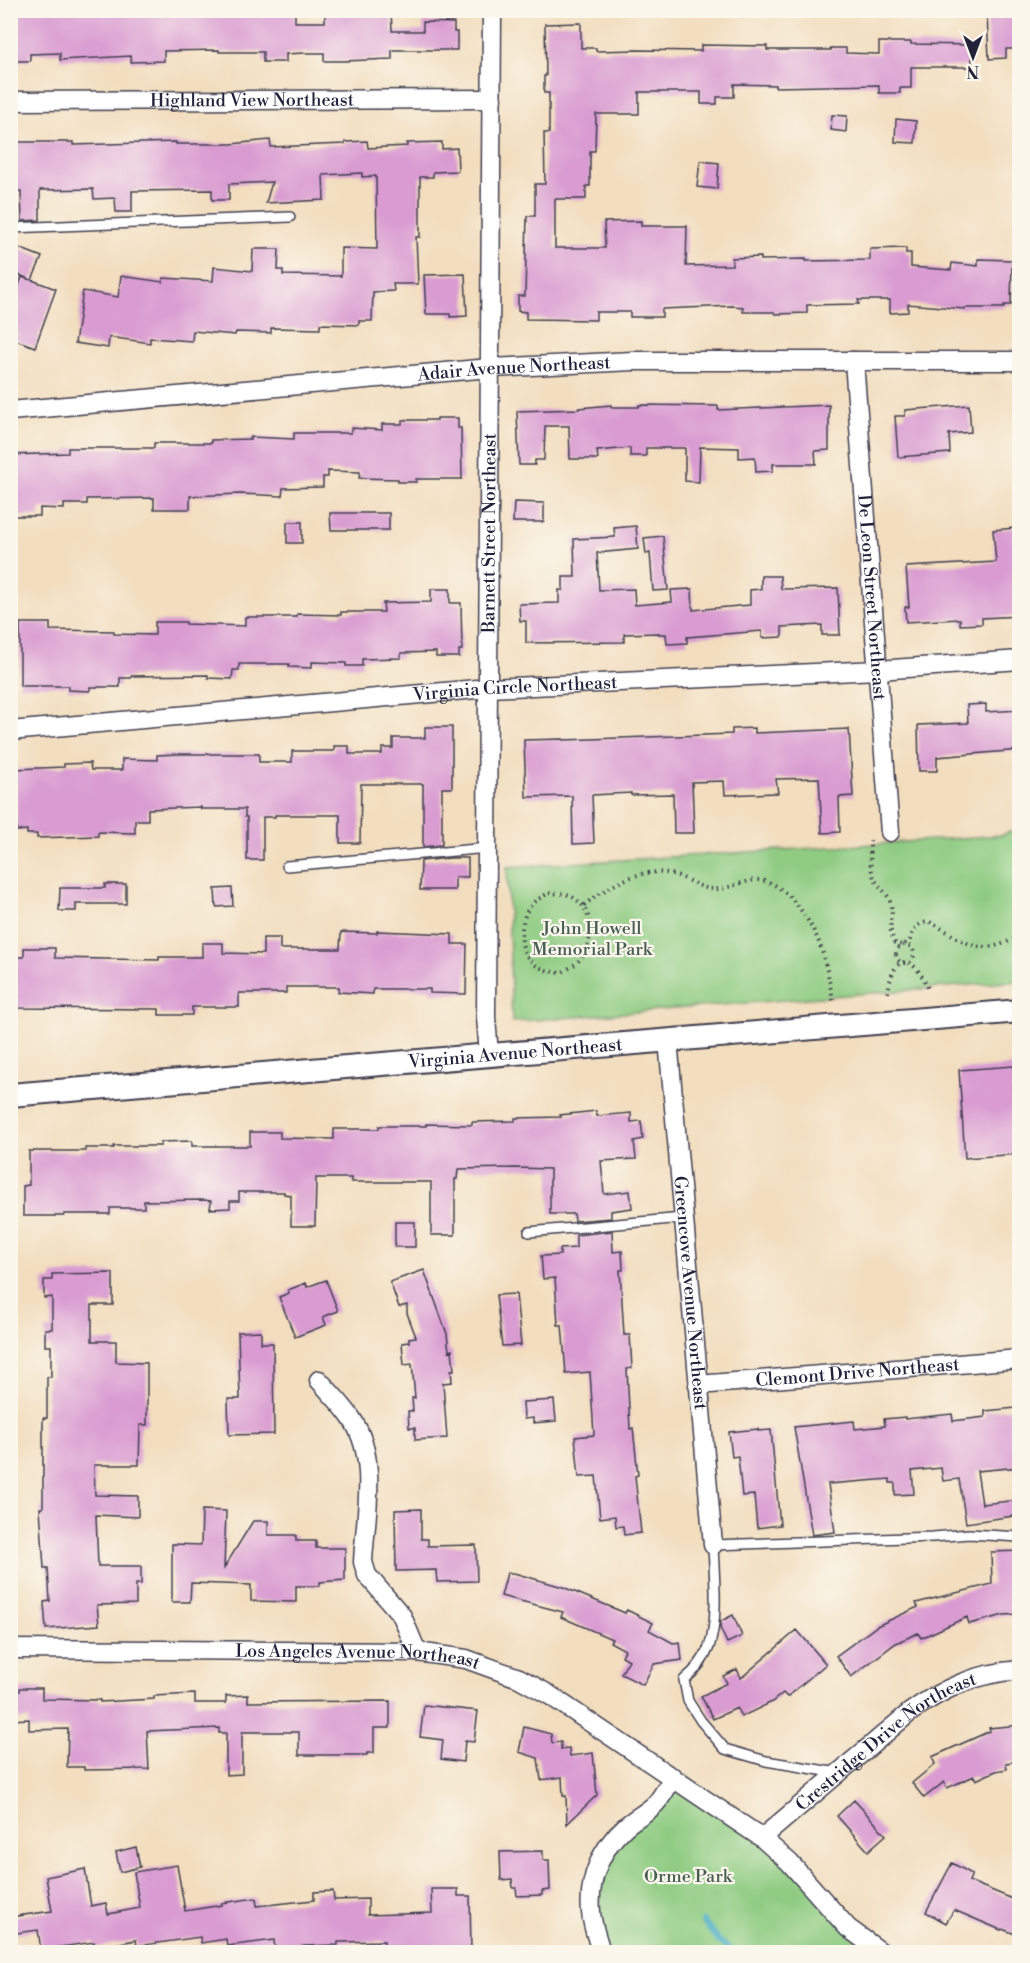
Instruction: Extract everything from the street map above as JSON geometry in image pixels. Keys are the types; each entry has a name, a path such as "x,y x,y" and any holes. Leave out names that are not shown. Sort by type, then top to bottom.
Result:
{"street":[{"name":"Barnett Street Northeast","path":"489,1055 486,1017 492,10"},
{"name":"Highland View Northeast","path":"10,101 492,99"},
{"name":"De Leon Street Northeast","path":"854,361 890,832"},
{"name":"Adair Avenue Northeast","path":"10,411 490,368 633,362 1020,361"},
{"name":"Virginia Circle Northeast","path":"10,730 488,688 878,670 1020,660"},
{"name":"Virginia Avenue Northeast","path":"10,1095 1020,1011"},
{"name":"Greencove Avenue Northeast","path":"668,1040 713,1545"},
{"name":"Clemont Drive Northeast","path":"698,1385 1020,1359"},
{"path":"319,1380 352,1420 365,1452 368,1476 363,1562 367,1575 402,1616 417,1652"},
{"name":"Los Angeles Avenue Northeast","path":"10,1649 417,1652 466,1659 519,1678 548,1694 762,1838 790,1863 848,1928 881,1953"},
{"name":"Crestridge Drive Northeast","path":"762,1838 929,1698 977,1676 1020,1670"},
{"path":"601,1953 591,1914 594,1874 613,1838 628,1823 654,1806 674,1777"}],"lane":[{"path":"10,228 290,218"},
{"path":"287,866 488,848"},
{"path":"529,1232 683,1218"},
{"path":"838,1773 766,1761 725,1749 701,1721 688,1701 684,1680 696,1670 709,1647 713,1623 713,1545 969,1534 1020,1537"}],"path":[{"path":"870,840 871,868 891,905 889,924 894,944 912,947 915,954 912,960 898,966 888,993"},
{"path":"584,905 612,885 648,872 670,873 705,888 721,890 759,880 778,887 789,895 814,929 827,967 834,1003"},
{"path":"549,893 567,895 584,905 590,925 589,945 579,961 561,973 546,972 532,963 523,952 520,935 525,915 533,902 549,893"},
{"path":"929,991 927,982 917,968 903,963 896,954 899,947 910,942 916,926 923,922 930,922 974,947 997,946 1020,936"}],"green space":[{"name":"John Howell Memorial Park","path":"1010,832 1019,833 1019,981 512,1022 507,867 848,846 1002,835"},
{"name":"Orme Park","path":"686,1775 782,1856 884,1952 606,1952 598,1931 604,1848"}],"building":[{"path":"10,10 295,10 295,22 325,22 325,10 391,10 392,31 423,31 423,22 454,23 454,32 457,32 457,50 392,50 392,59 344,61 324,61 324,53 304,53 286,54 286,62 263,62 263,52 219,52 219,50 164,51 164,61 131,62 131,56 60,60 60,53 30,54 30,61 10,61"},
{"path":"1020,12 1020,49 1006,49 1006,58 989,59 987,14"},
{"path":"581,23 581,48 596,48 596,51 701,51 701,45 767,46 767,50 846,48 846,53 879,54 879,42 911,42 911,44 972,45 972,67 911,67 911,88 900,88 900,93 879,93 879,85 775,87 775,85 734,84 734,97 717,97 717,104 701,104 701,92 639,92 639,114 596,114 595,151 590,151 590,186 586,186 586,199 555,199 555,248 605,248 604,222 641,221 641,226 687,226 686,266 732,265 732,258 761,257 761,260 870,260 870,249 906,248 906,253 911,253 911,267 951,270 952,263 978,266 978,259 1012,260 1011,305 1004,305 1004,308 965,309 908,304 908,312 890,313 890,300 858,300 859,304 807,305 807,313 743,312 743,307 733,306 662,309 662,317 630,317 630,312 596,312 596,320 526,319 526,312 518,311 518,296 525,296 527,216 535,216 535,184 545,184 544,133 549,133 549,93 544,93 545,24"},
{"path":"832,115 847,116 846,132 831,130"},
{"path":"896,119 916,121 915,143 895,142"},
{"path":"270,140 271,147 367,141 368,148 407,146 407,143 442,142 442,149 457,148 458,171 433,172 433,177 420,177 420,237 416,237 418,284 393,284 394,291 373,292 372,321 359,321 359,325 320,324 320,329 271,328 271,333 236,332 235,335 193,331 192,341 150,338 150,343 109,337 108,348 75,343 83,291 118,297 121,276 163,282 163,278 213,281 214,267 252,271 253,249 279,249 278,270 283,270 283,275 341,276 341,248 377,249 376,176 362,177 362,173 323,175 324,200 266,203 272,182 229,184 229,200 212,200 212,190 132,191 132,212 116,212 115,198 94,199 93,189 40,190 40,220 22,221 21,191 11,191 10,163 13,163 13,142 73,142 73,145 176,142 176,144 231,144"},
{"path":"700,161 719,163 717,189 697,187"},
{"path":"19,248 42,257 32,280 56,289 35,347 10,338 10,309 22,277 31,280 10,271"},
{"path":"465,274 467,316 450,317 450,314 426,314 424,275"},
{"path":"611,405 611,407 718,406 718,410 829,405 829,450 815,451 816,464 773,464 773,471 756,472 755,457 739,458 739,448 700,447 699,482 685,481 685,448 646,448 646,456 630,456 630,448 597,451 598,459 570,459 569,426 545,426 544,460 535,460 535,465 519,465 517,411 579,409"},
{"path":"969,405 971,432 949,434 950,453 898,457 895,416 905,416 905,410"},
{"path":"437,418 458,418 458,428 461,428 462,479 416,479 416,482 398,482 398,479 359,478 360,472 328,471 328,477 323,477 323,487 283,488 282,496 240,494 190,496 190,509 154,509 154,498 87,499 87,504 64,504 64,509 40,508 40,516 10,516 11,455 68,453 68,448 154,448 154,443 211,443 211,440 251,439 251,437 294,439 294,433 351,433 351,428 382,430 382,424 402,424 402,420 437,420"},
{"path":"514,502 544,503 544,522 513,522"},
{"path":"330,513 389,513 389,530 331,530"},
{"path":"287,522 302,522 302,543 287,543"},
{"path":"636,526 638,549 597,553 599,590 634,589 635,605 672,602 671,590 692,589 693,610 750,605 750,590 761,589 761,576 780,576 781,589 838,588 840,635 822,635 822,625 782,627 782,637 762,638 762,631 687,637 687,643 667,644 666,634 659,633 624,634 624,642 526,643 526,621 520,621 519,604 559,603 559,590 563,590 563,577 575,577 574,539 615,537 614,528"},
{"path":"1015,528 1020,573 1020,616 982,618 982,624 960,625 960,619 906,622 905,607 909,607 906,567 996,562 993,530"},
{"path":"663,536 668,590 653,591 650,553 646,554 644,538"},
{"path":"431,589 450,589 450,603 461,603 462,650 459,650 459,657 436,657 436,652 401,653 401,658 362,659 362,666 312,662 312,668 289,667 289,664 239,664 239,670 233,670 232,679 208,678 208,675 131,676 131,678 120,678 120,687 90,687 90,691 68,690 68,686 20,686 20,623 50,623 50,630 114,631 114,634 155,635 155,622 245,626 245,617 297,617 297,614 341,615 341,612 384,612 383,603 431,602"},
{"path":"986,704 986,712 1020,710 1020,750 937,757 937,771 919,771 918,725 968,723 967,705"},
{"path":"425,727 452,727 452,788 442,788 442,845 423,847 423,784 361,784 360,843 340,843 340,815 263,817 263,860 247,860 245,809 201,809 201,807 148,809 148,820 135,820 135,833 98,832 98,836 37,838 37,834 27,834 27,830 17,831 15,769 64,767 64,764 90,763 91,770 122,770 122,759 157,760 157,755 179,754 259,754 259,762 292,762 292,751 334,751 334,746 349,746 349,754 382,754 382,748 393,748 393,738 425,738"},
{"path":"755,728 755,733 849,729 853,796 839,797 840,832 822,833 819,778 776,779 778,793 725,795 724,781 692,782 694,833 674,833 673,794 592,795 594,843 573,844 572,796 526,797 524,740 732,734 732,729"},
{"path":"468,858 468,877 455,877 455,890 420,890 421,861"},
{"path":"105,884 126,884 126,904 76,904 76,911 59,911 60,888 105,888"},
{"path":"232,888 233,906 216,907 215,889"},
{"path":"377,931 452,934 452,944 467,944 466,994 430,993 430,989 373,989 373,994 338,992 339,987 286,987 286,993 239,993 239,1007 192,1007 192,1015 159,1015 159,1009 10,1008 10,957 24,957 24,948 55,948 55,958 159,960 159,957 202,957 202,943 223,943 223,953 263,954 263,938 280,938 280,949 340,949 341,932 377,933"},
{"path":"1014,1066 1016,1087 1013,1087 1019,1154 965,1158 959,1070"},
{"path":"596,1111 597,1116 631,1113 631,1122 641,1121 643,1139 634,1141 636,1159 601,1161 604,1194 630,1191 632,1208 611,1211 611,1218 575,1221 574,1214 550,1214 550,1169 516,1168 458,1169 457,1179 455,1179 455,1235 431,1235 431,1182 351,1182 351,1178 316,1178 315,1226 291,1226 291,1195 284,1194 284,1192 239,1192 239,1201 230,1201 230,1208 210,1209 211,1201 205,1200 144,1201 144,1208 110,1208 110,1214 23,1216 23,1186 29,1185 29,1151 85,1151 85,1148 161,1146 161,1142 192,1141 192,1146 250,1146 250,1132 280,1132 280,1138 334,1139 334,1129 379,1129 379,1126 426,1126 426,1124 472,1125 472,1122 561,1117 560,1115"},
{"path":"395,1222 415,1222 415,1247 395,1247"},
{"path":"612,1231 613,1252 622,1251 623,1270 620,1270 624,1335 630,1335 632,1368 627,1369 630,1429 633,1428 641,1533 624,1535 623,1526 616,1527 615,1516 600,1518 596,1476 579,1477 575,1437 594,1435 590,1372 566,1374 562,1325 558,1325 555,1278 543,1279 541,1256 560,1255 560,1249 576,1248 576,1235"},
{"path":"424,1270 447,1334 449,1351 452,1350 454,1370 451,1370 452,1382 443,1383 447,1438 415,1440 415,1428 409,1428 408,1411 413,1411 412,1398 415,1398 412,1364 404,1365 402,1343 409,1342 409,1338 416,1337 407,1313 407,1305 399,1307 390,1282"},
{"path":"113,1273 113,1305 92,1305 92,1341 116,1341 116,1362 147,1363 147,1425 140,1425 139,1465 94,1465 95,1495 138,1496 138,1517 96,1515 98,1566 141,1566 141,1584 136,1584 136,1604 97,1605 99,1625 46,1629 44,1602 50,1601 48,1568 44,1568 40,1508 43,1508 43,1418 47,1418 47,1377 51,1377 51,1346 45,1346 45,1329 52,1329 52,1297 44,1298 44,1280 52,1280 52,1274"},
{"path":"326,1280 338,1311 323,1317 326,1325 295,1337 279,1297 289,1293 288,1290 306,1283 307,1287"},
{"path":"516,1294 521,1345 502,1346 496,1295"},
{"path":"261,1331 261,1343 273,1343 274,1434 229,1435 228,1399 240,1399 238,1332"},
{"path":"554,1400 556,1421 533,1423 533,1418 524,1419 523,1402"},
{"path":"1016,1408 1018,1431 1020,1431 1020,1467 977,1471 982,1504 1020,1500 1020,1515 966,1523 959,1479 943,1481 941,1468 912,1471 914,1494 895,1495 895,1483 890,1483 890,1479 828,1484 835,1532 812,1535 794,1427 854,1421 855,1429 885,1426 884,1419 952,1414 953,1421 985,1417 985,1411"},
{"path":"758,1429 758,1431 771,1430 780,1525 757,1528 754,1495 742,1496 738,1456 732,1457 729,1432"},
{"path":"421,1509 421,1539 428,1539 428,1546 476,1545 477,1581 437,1582 436,1570 396,1571 395,1510"},
{"path":"202,1510 226,1511 224,1568 253,1521 268,1521 268,1535 296,1535 296,1541 316,1541 316,1548 345,1548 345,1580 320,1582 320,1586 296,1586 296,1602 251,1601 251,1585 191,1583 190,1602 172,1602 172,1544 201,1545"},
{"path":"1020,1551 1020,1614 1004,1615 969,1624 967,1617 921,1638 918,1633 896,1643 851,1677 836,1656 877,1626 918,1607 916,1603 992,1584 991,1552"},
{"path":"507,1573 563,1587 625,1613 627,1610 653,1623 649,1630 673,1643 680,1642 682,1660 654,1664 643,1685 621,1674 629,1660 622,1656 625,1650 610,1642 612,1639 561,1617 563,1612 501,1596"},
{"path":"733,1615 742,1636 727,1643 720,1628 721,1621"},
{"path":"797,1630 826,1664 787,1697 783,1693 772,1702 741,1717 737,1708 713,1719 701,1696 727,1683 723,1676 737,1669 741,1678"},
{"path":"20,1688 42,1688 42,1699 100,1700 100,1702 195,1694 195,1703 226,1703 226,1696 248,1695 248,1702 390,1701 390,1728 374,1728 374,1753 367,1753 367,1755 299,1755 299,1732 242,1732 242,1774 226,1775 226,1733 219,1733 219,1728 147,1731 149,1769 84,1770 84,1767 67,1767 68,1729 29,1730 29,1719 10,1720 10,1691 20,1691"},
{"path":"424,1705 478,1711 474,1742 465,1741 463,1762 441,1759 443,1740 420,1737"},
{"path":"1020,1725 1020,1761 1006,1763 1007,1769 976,1780 974,1776 947,1788 944,1782 924,1798 912,1783 935,1764 932,1757 990,1731 989,1728"},
{"path":"524,1727 551,1734 552,1743 561,1742 561,1749 569,1748 570,1756 593,1753 597,1795 567,1824 566,1796 563,1796 562,1777 541,1780 538,1758 519,1752"},
{"path":"854,1800 886,1835 868,1851 837,1816"},
{"path":"136,1847 140,1867 120,1872 116,1852"},
{"path":"543,1851 543,1860 549,1860 550,1890 542,1891 542,1895 517,1896 512,1879 501,1880 500,1852"},
{"path":"952,1863 972,1874 969,1881 1020,1902 1020,1936 954,1910 946,1923 926,1912"},
{"path":"177,1865 185,1911 256,1898 257,1906 314,1900 314,1892 333,1891 334,1900 368,1899 368,1915 432,1913 431,1889 458,1889 458,1896 470,1896 471,1952 438,1953 438,1948 384,1949 384,1941 338,1942 338,1945 275,1950 274,1940 227,1946 226,1939 201,1943 200,1937 137,1946 136,1940 95,1948 94,1942 41,1950 38,1930 10,1934 10,1917 52,1911 46,1877 85,1869 91,1906 106,1903 108,1914 140,1908 134,1872"}],"waterway":[{"path":"703,1922 720,1942 735,1952"}]}
